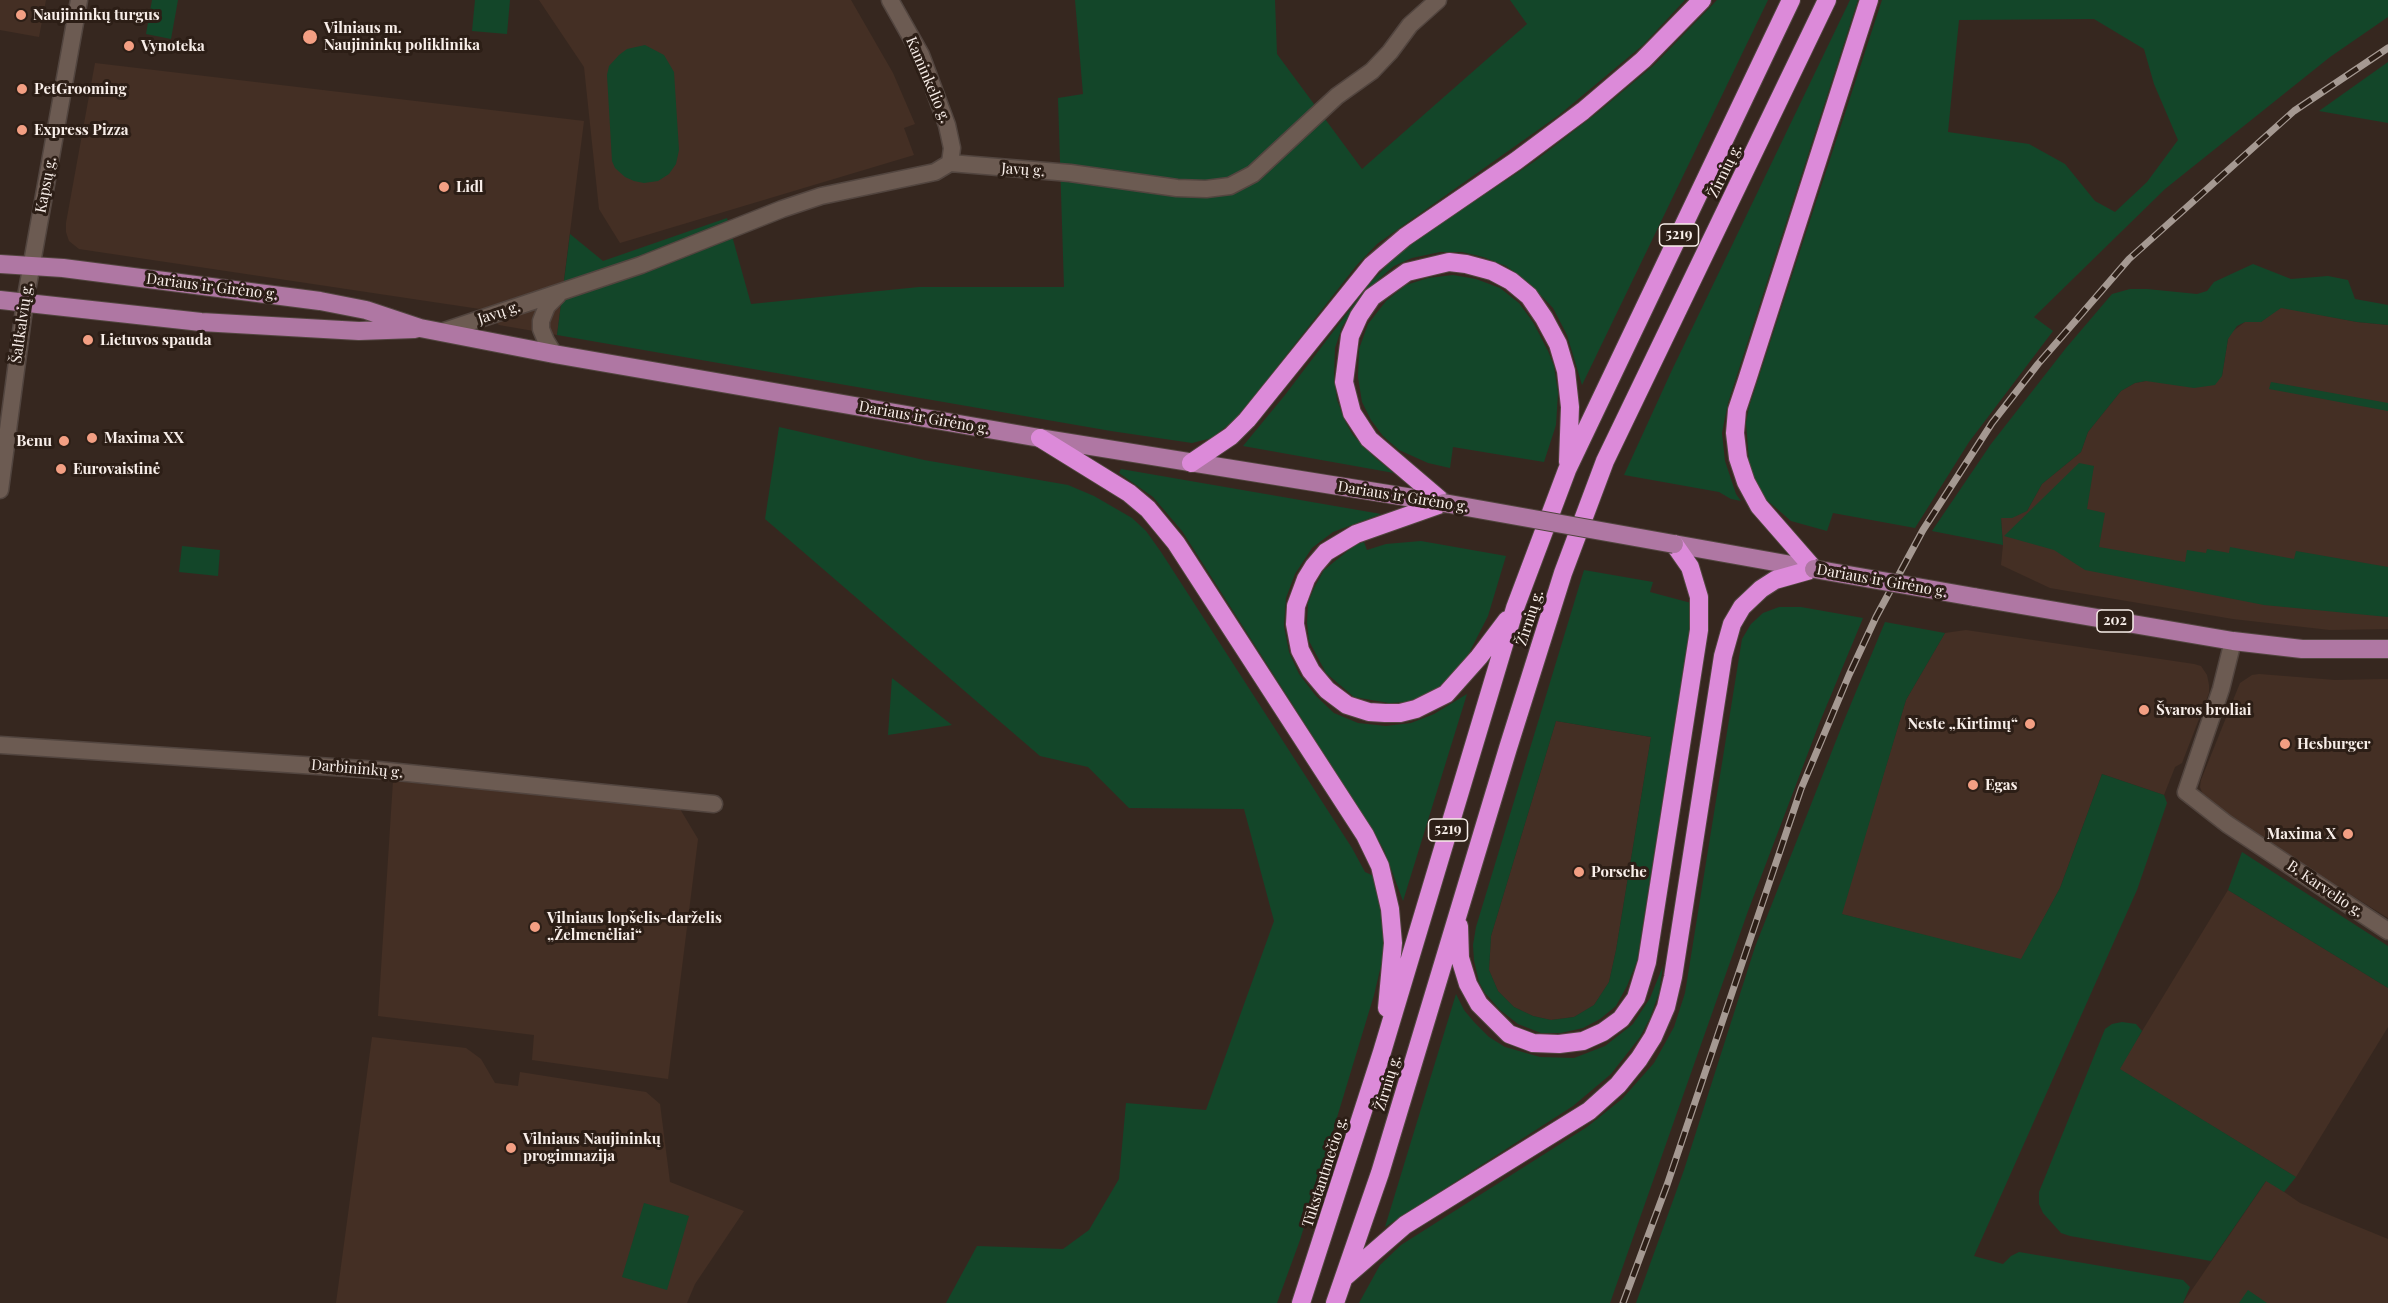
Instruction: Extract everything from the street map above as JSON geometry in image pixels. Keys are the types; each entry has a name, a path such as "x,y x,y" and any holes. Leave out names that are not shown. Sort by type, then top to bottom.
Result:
{"highway":[{"path":"1191,463 1231,436 1247,420 1372,265 1405,237 1516,161 1583,111 1643,60 1702,0"},
{"name":"Žirnių g.","path":"1382,1052 1515,608 1567,470 1791,0"},
{"name":"Žirnių g.","path":"1345,1277 1380,1173 1563,573 1605,461 1827,0"},
{"path":"1345,1277 1405,1225 1590,1111 1618,1085 1639,1059 1653,1037 1666,1007 1673,977 1723,656 1732,624 1742,607 1761,589 1775,580 1814,569 1760,506 1743,474 1738,458 1735,433 1737,410 1869,0"},
{"path":"1444,503 1369,439 1352,413 1344,382 1350,336 1359,316 1372,297 1407,272 1428,266 1449,262 1492,271 1511,281 1529,296 1544,318 1558,344 1566,371 1570,406 1567,470"},
{"path":"1040,438 1130,493 1148,509 1176,543 1365,835 1380,866 1390,909 1394,943 1382,1052"},
{"path":"1444,503 1356,534 1326,552 1314,566 1306,579 1296,606 1295,624 1300,650 1311,671 1327,690 1347,705 1369,712 1400,713 1416,709 1446,694 1463,677 1515,608"},
{"path":"1458,913 1461,958 1468,984 1479,1004 1509,1034 1533,1043 1558,1044 1583,1041 1604,1032 1621,1019 1636,998 1647,962 1699,630 1699,597 1684,555 1674,544"},
{"name":"Tūkstantmečio g.","path":"1301,1303 1382,1052"},
{"name":"5219","path":"1335,1303 1345,1277"}],"main road":[{"name":"Dariaus ir Girėno g.","path":"0,264 31,264 320,301 366,309 420,328 554,354 1040,438 1444,503 2233,641 2302,649 2388,649"},
{"name":"Dariaus ir Girėno g.","path":"0,300 181,320 263,326 371,331 420,328"}],"street":[{"name":"Kapsų g.","path":"31,264 80,0"},
{"name":"Kaminkelio g.","path":"890,0 921,55 947,125 952,148 951,163"},
{"name":"Javų g.","path":"441,332 641,266 782,209 821,196 935,172 951,163 1070,173 1177,188 1206,189 1230,186 1253,174 1337,96 1372,71 1410,25 1438,0"},
{"name":"Šaltkalvių g.","path":"0,490 31,264"},
{"name":"Javų g.","path":"554,354 541,329 541,321 547,306 558,294"},
{"name":"B. Karvelio g.","path":"2233,641 2221,689 2186,792 2227,824 2388,931"},
{"name":"Darbininkų g.","path":"0,745 378,770 714,804"}],"shaded area":[{"name":"Naujininkų turgus","path":"0,0 46,0 39,37 0,30"},
{"path":"539,0 851,0 893,73 915,124 904,128 914,155 620,243 599,209 584,67"},
{"path":"95,63 584,121 557,335 499,325 480,309 79,249 69,241 66,223"},
{"path":"2281,307 2357,322 2388,325 2388,629 2330,630 2233,619 2050,588 2001,565 2003,545 2001,518 2027,511 2042,484 2081,452 2088,432 2121,391 2135,383 2146,381 2222,376 2228,339 2232,332 2245,322 2261,322"},
{"path":"1966,630 2194,664 2201,666 2207,675 2209,685 2209,693 2182,763 2175,767 2164,795 2102,774 2060,888 2021,960 1841,914 1906,700 1945,633"},
{"path":"2252,675 2335,680 2388,679 2388,918 2247,830 2204,798 2200,787 2201,780 2240,683"},
{"path":"1556,721 1651,737 1609,982 1594,1005 1574,1017 1551,1020 1533,1016 1514,1007 1498,991 1489,970 1491,936"},
{"name":"Vilniaus lopšelis-darželis „Želmenėliai“","path":"393,781 680,809 698,839 668,1079 532,1060 534,1035 378,1016"},
{"path":"2228,890 2388,988 2388,1027 2296,1177 2119,1069"},
{"name":"Vilniaus Naujininkų progimnazija","path":"372,1037 466,1048 481,1059 495,1083 518,1086 520,1072 646,1092 660,1104 670,1182 744,1211 695,1284 687,1303 336,1303"},
{"path":"2267,1180 2300,1203 2388,1239 2388,1303 2183,1303"}],"green space":[{"path":"152,0 178,0 171,39 146,34"},
{"path":"475,0 510,0 507,34 472,31"},
{"path":"1075,0 1275,0 1277,54 1362,169 1527,24 1510,0 1685,0 1643,45 1559,115 1377,244 1356,266 1248,404 1234,420 1212,438 1192,443 1111,431 557,335 570,234 603,261 727,218 751,304 919,287 1064,287 1058,98 1083,94"},
{"path":"1717,0 1768,0 1582,385 1567,335 1553,308 1528,282 1506,266 1483,257 1462,252 1440,252 1412,258 1394,266 1379,279 1359,301 1342,327 1335,348 1334,378 1337,400 1346,423 1353,435 1373,456 1394,473 1243,446 1370,283 1394,258 1418,239 1535,161 1597,113 1654,65"},
{"path":"1850,0 1858,0 1728,403 1722,433 1725,461 1736,494 1741,501 1731,499 1719,492 1624,475 1672,370"},
{"path":"1882,0 2388,0 2388,17 2330,57 2165,189 2034,317 2053,331 1969,442 1915,528 1833,513 1827,531 1791,521 1768,501 1756,483 1749,461 1746,423 1749,407","holes":["2094,19 2144,49 2154,84 2178,140 2147,182 2115,212 2095,201 2065,164 2029,144 1948,132 1959,20"]},
{"path":"645,45 664,55 674,72 679,150 676,164 669,174 658,181 644,183 625,177 615,168 612,161 607,75 609,66 619,55 627,49"},
{"path":"2388,62 2388,123 2319,111"},
{"path":"2253,264 2291,279 2328,276 2348,280 2355,299 2388,305 2388,325 2357,322 2281,308 2261,322 2245,322 2237,326 2228,339 2222,376 2215,385 2194,388 2146,381 2135,383 2121,391 2088,432 2081,452 2042,484 2027,511 2012,518 2001,518 2003,545 1932,531 1991,444 2066,348 2112,294 2130,289 2147,289 2197,294 2207,291 2214,282"},
{"path":"1453,275 1476,279 1500,288 1519,303 1533,322 1548,351 1554,366 1558,393 1556,425 1544,462 1453,447 1450,468 1428,463 1399,450 1383,436 1371,420 1362,402 1358,377 1359,349 1368,324 1386,301 1406,285 1428,278"},
{"path":"2271,382 2388,403 2388,411 2269,389"},
{"path":"779,427 924,460 1068,485 1094,496 1132,518 1146,531 1161,552 1352,848 1365,872 1376,877 1385,934 1383,957 1374,995 1300,1240 1277,1303 946,1303 977,1246 1063,1249 1089,1230 1119,1179 1126,1103 1206,1110 1274,921 1244,809 1129,808 1088,767 1040,756 765,519"},
{"path":"2079,463 2094,466 2087,509 2105,513 2099,547 2185,562 2187,550 2206,553 2207,549 2229,553 2230,547 2294,559 2296,551 2388,567 2388,617 2264,605 2085,570 2054,550 2004,536"},
{"path":"1121,469 1381,514 1333,532 1312,548 1295,574 1286,598 1284,626 1289,652 1299,674 1316,696 1334,713 1358,723 1386,726 1411,723 1434,714 1467,694 1403,901 1384,850 1369,824 1182,531 1153,497 1119,473"},
{"path":"1421,541 1506,556 1488,616 1469,653 1453,675 1435,690 1407,702 1389,703 1354,697 1326,673 1309,641 1308,603 1314,588 1324,570 1355,545 1364,542 1367,550 1386,544"},
{"path":"182,546 220,550 218,576 179,572"},
{"path":"1584,570 1653,582 1650,592 1691,603 1691,620 1637,961 1616,1006 1600,1019 1583,1028 1561,1033 1541,1033 1518,1024 1500,1010 1485,993 1479,982 1473,945 1476,927","holes":["1556,721 1651,737 1609,982 1594,1005 1574,1017 1551,1020 1533,1016 1514,1007 1498,991 1489,970 1491,936"]},
{"path":"1779,607 1801,607 1863,618 1819,724 1748,911 1610,1303 1359,1303 1380,1265 1401,1245 1587,1127 1622,1099 1654,1063 1674,1027 1685,993 1742,639 1751,624 1763,613"},
{"path":"1885,622 1945,633 1906,700 1842,914 2021,959 2060,888 2102,774 2164,795 2167,803 2137,890 1974,1256 2003,1264 2019,1252 2183,1280 2190,1287 2183,1303 1636,1303 1684,1170 1755,947"},
{"path":"892,678 952,725 888,735"},
{"path":"2242,852 2388,946 2388,988 2228,890"},
{"path":"1663,966 1659,993 1650,1018 1640,1037 1611,1074 1573,1106 1385,1227 1456,994 1464,1010 1474,1022 1489,1037 1505,1047 1540,1057 1574,1058 1605,1046 1633,1024 1650,998"},
{"path":"2122,1022 2136,1024 2142,1031 2120,1069 2296,1177 2284,1192 2266,1181 2211,1261 2070,1236 2061,1233 2043,1213 2039,1204 2039,1192 2105,1029 2112,1024"},
{"path":"644,1203 689,1216 667,1290 622,1277"},
{"path":"2248,1290 2267,1303 2239,1303"}],"railway":[{"path":"1623,1303 1667,1185 1801,789 1876,617 1923,530 1992,423 2038,364 2129,259 2294,111 2388,48"}],"place":[{"name":"Naujininkų turgus","path":"21,15"},
{"name":"Vilniaus m. Naujininkų poliklinika","path":"310,37"},
{"name":"Vynoteka","path":"129,46"},
{"name":"PetGrooming","path":"22,89"},
{"name":"Express Pizza","path":"22,130"},
{"name":"Lidl","path":"444,187"},
{"name":"Lietuvos spauda","path":"88,340"},
{"name":"Maxima XX","path":"92,438"},
{"name":"Benu","path":"64,441"},
{"name":"Eurovaistinė","path":"61,469"},
{"name":"Švaros broliai","path":"2144,710"},
{"name":"Neste „Kirtimų“","path":"2030,724"},
{"name":"Hesburger","path":"2285,744"},
{"name":"Egas","path":"1973,785"},
{"name":"Maxima X","path":"2348,834"},
{"name":"Porsche","path":"1579,872"},
{"name":"Vilniaus lopšelis-darželis „Želmenėliai“","path":"535,927"},
{"name":"Vilniaus Naujininkų progimnazija","path":"511,1148"}]}
